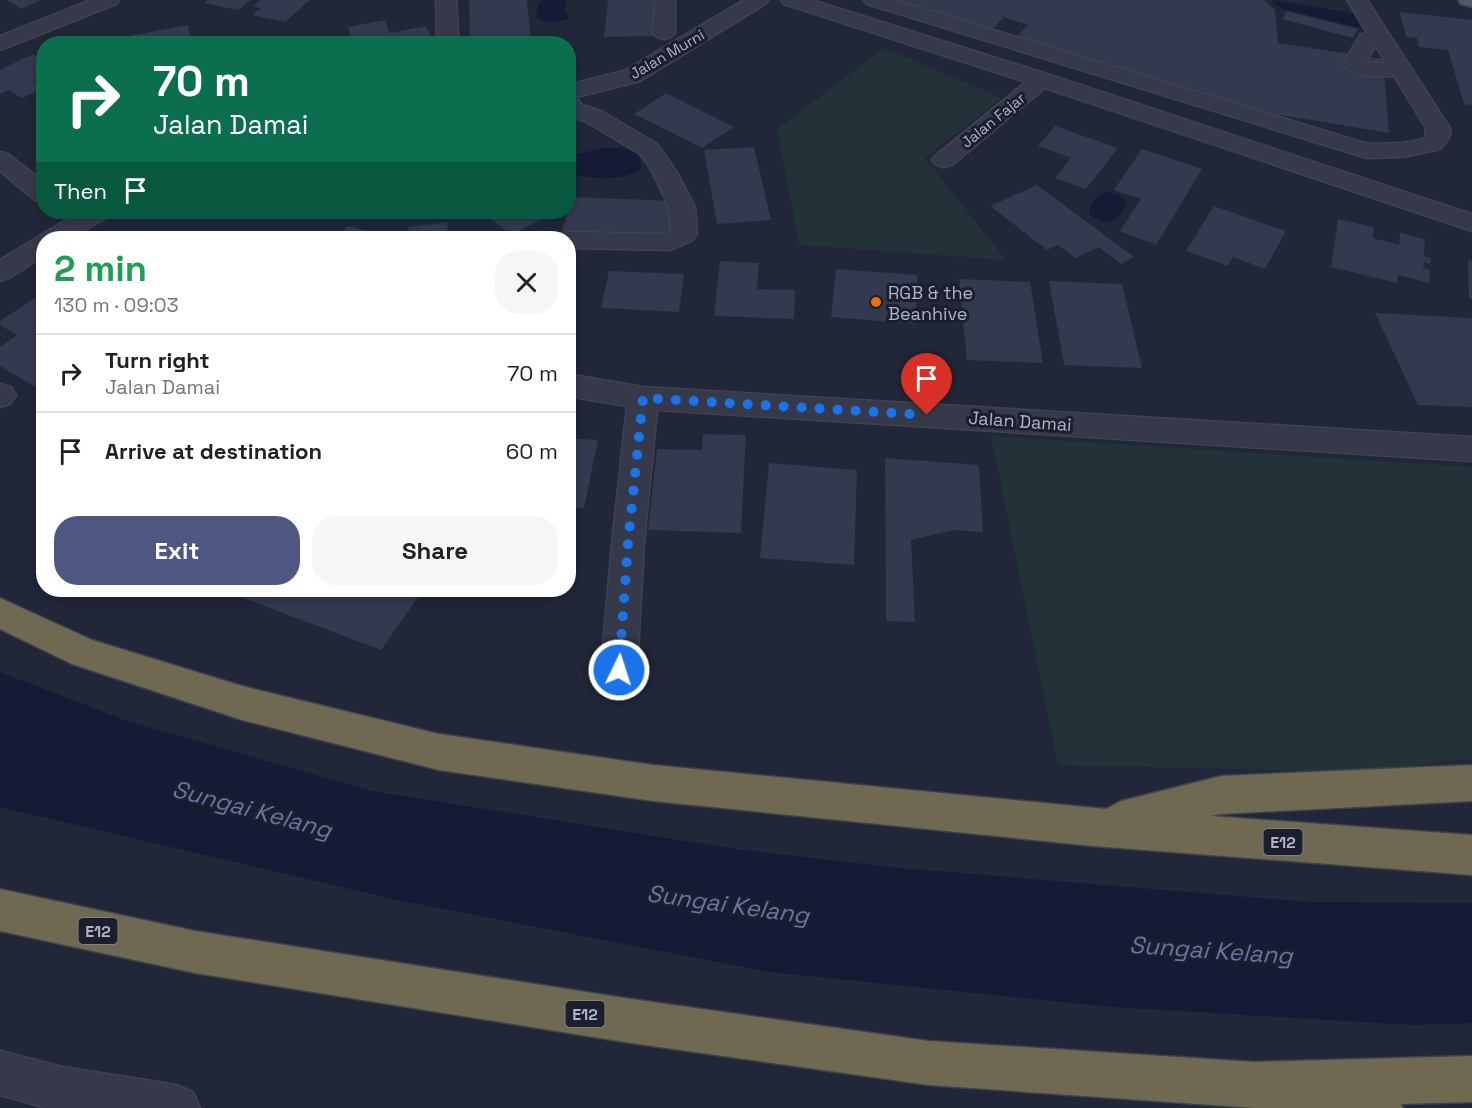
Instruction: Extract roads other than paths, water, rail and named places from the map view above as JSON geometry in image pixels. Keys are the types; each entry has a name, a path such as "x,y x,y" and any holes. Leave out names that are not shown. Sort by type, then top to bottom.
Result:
{"highway":[{"name":"E12","path":"0,613 84,653 219,696 438,752 653,783 1094,827 1472,855"},
{"path":"1094,827 1221,795 1472,783"},
{"name":"E12","path":"0,910 195,951 642,1023 929,1063 1256,1085 1472,1079"},
{"path":"1256,1085 1380,1108"}],"street":[{"path":"0,44 109,0"},
{"path":"446,0 448,36"},
{"path":"664,33 665,0"},
{"name":"Jalan Murni","path":"576,105 632,76 758,0"},
{"path":"791,0 1042,80 1472,223"},
{"path":"874,0 1367,151 1422,148 1433,144 1438,136 1438,128 1357,0"},
{"path":"1380,37 1367,39 1354,64 1359,69 1401,70"},
{"name":"Jalan Fajar","path":"944,160 1042,80"},
{"path":"576,106 599,107 643,92"},
{"path":"576,107 649,149 664,171 682,207 684,234 671,242 576,240"},
{"path":"0,159 36,188"},
{"path":"60,231 74,219"},
{"path":"84,219 97,231"},
{"path":"0,272 36,249"},
{"name":"Jalan Damai","path":"576,386 643,398 1472,449"},
{"path":"619,670 628,543 643,398"},
{"path":"0,1073 63,1090 177,1108"}],"water":[{"path":"544,0 566,0 565,11 570,18 557,22 540,20 536,17 539,3"},
{"path":"1271,0 1357,14 1368,30 1282,9"},
{"path":"603,148 635,151 641,161 641,169 615,178 576,175 576,154"},
{"path":"1105,192 1119,195 1127,200 1119,215 1112,221 1104,223 1089,215 1093,201"},
{"name":"Sungai Kelang","path":"0,672 127,721 372,791 735,849 899,868 1309,902 1472,903 1472,1023 1413,1025 1112,1007 769,972 397,900 0,807"}],"place":[{"name":"RGB & the Beanhive","path":"876,302"}]}
